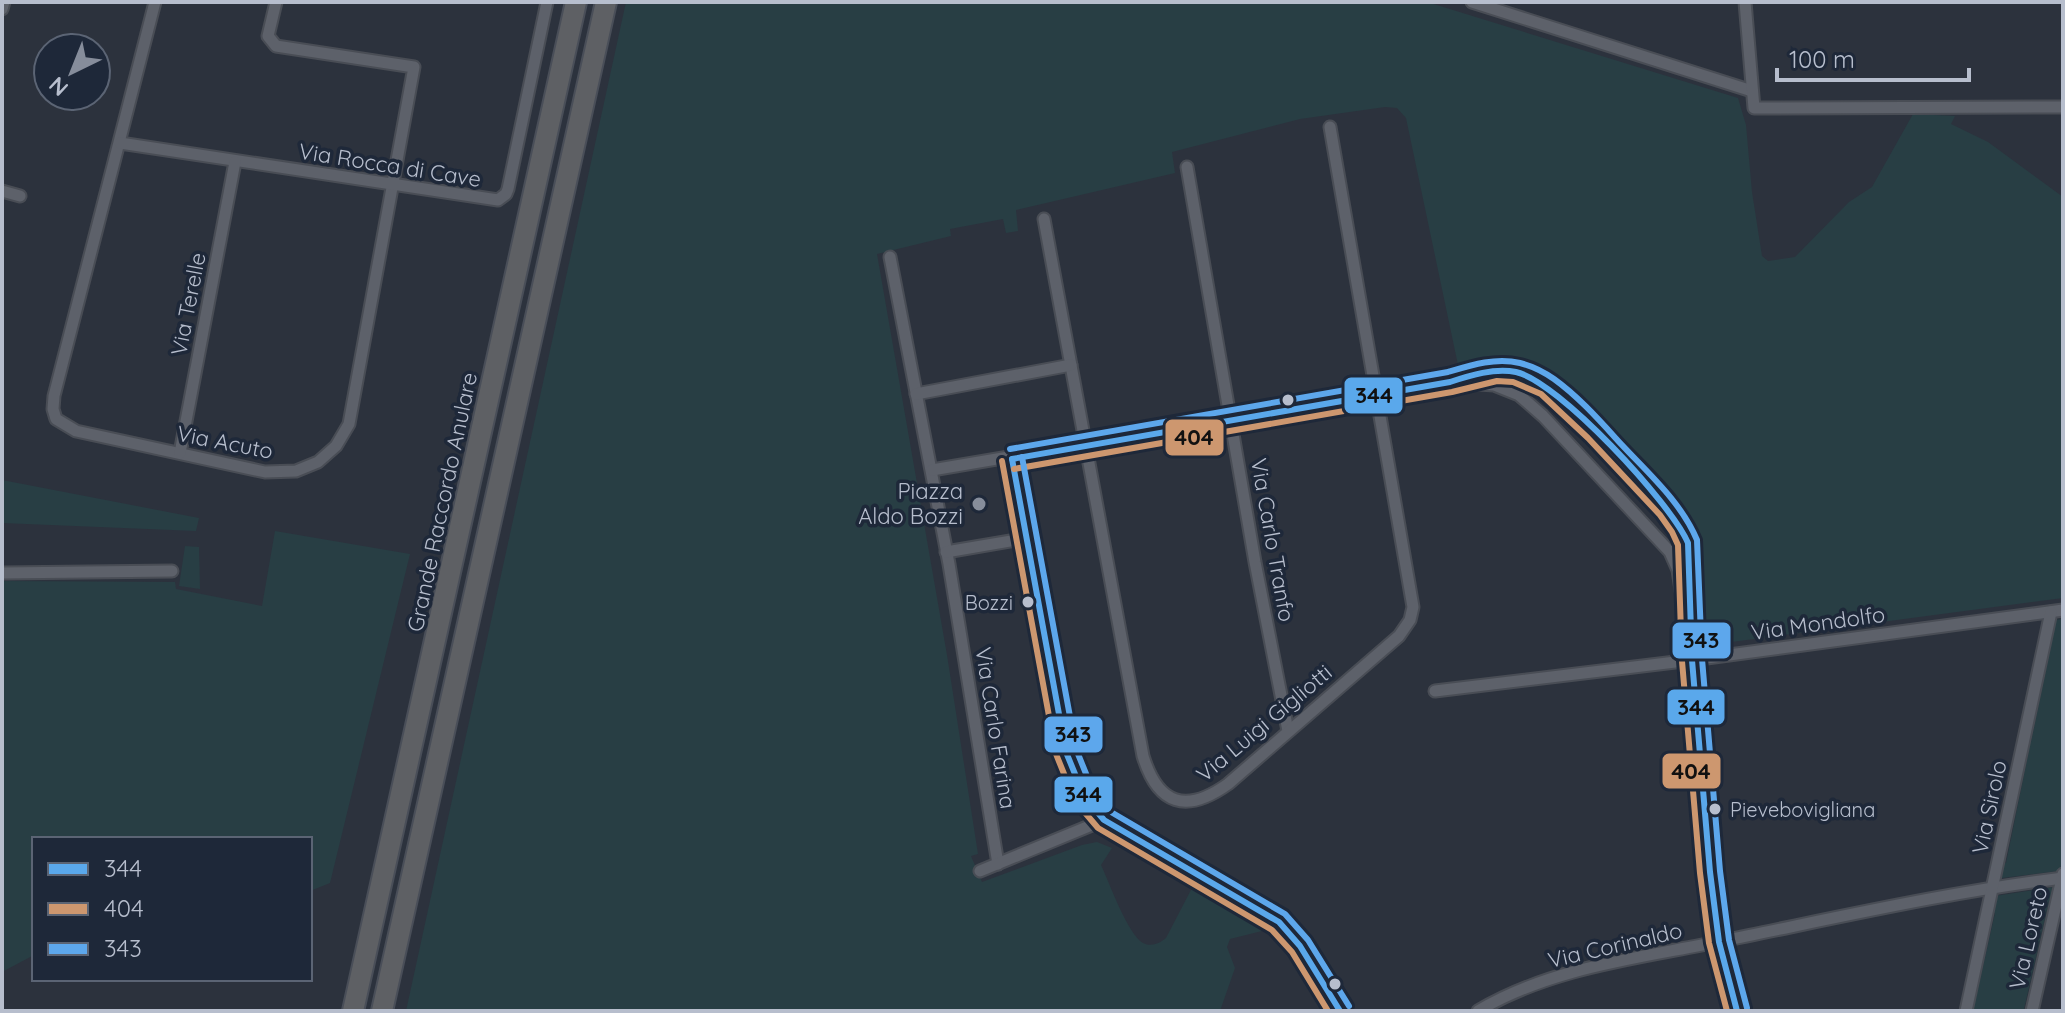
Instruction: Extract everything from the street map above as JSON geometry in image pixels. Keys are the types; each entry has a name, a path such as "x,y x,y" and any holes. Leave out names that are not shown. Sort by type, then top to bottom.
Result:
{"highway":[{"name":"Grande Raccordo Anulare","path":"353,1006 576,2"},
{"path":"385,1006 606,2"}],"street":[{"path":"2,9 4,2"},
{"name":"Via Acuto","path":"155,2 53,409 62,425 81,433 259,471 283,473 318,462 340,441 352,413 414,67 276,46 268,36 276,2"},
{"name":"Via Rocca di Cave","path":"120,143 493,201 503,198 547,2"},
{"path":"1472,2 1752,91"},
{"path":"1745,2 1754,108 2063,107"},
{"name":"Via Luigi Gigliotti","path":"1044,219 1137,733 1147,770 1155,786 1177,800 1203,800 1228,784 1399,636 1410,620 1413,607 1330,127"},
{"name":"Via Terelle","path":"180,453 235,162"},
{"name":"Via Carlo Tranfo","path":"1187,167 1255,562 1288,731"},
{"path":"2,191 20,196"},
{"path":"890,257 946,552 1028,538"},
{"path":"916,394 1071,365"},
{"path":"932,470 1012,459 1450,382 1483,371 1498,370 1530,376 1550,386 1668,509 1688,543 1701,784 1719,942 1737,1011"},
{"path":"1450,382 1494,385 1519,395 1543,416 1664,544 1678,570 1692,660"},
{"path":"1012,459 1066,752 1084,796 1104,820 1279,922 1300,946 1340,1011"},
{"name":"Via Carlo Farina","path":"946,552 998,864"},
{"path":"2,573 172,571"},
{"name":"Via Mondolfo","path":"1435,691 2057,611"},
{"name":"Via Sirolo","path":"1966,1011 2057,611"},
{"path":"980,871 1104,820"},
{"path":"1993,886 2063,877"},
{"name":"Via Loreto","path":"2032,1011 2063,877"},
{"name":"Via Corinaldo","path":"1478,1011 1523,990 1603,963 1719,942 1884,905 1993,886"}],"green space":[{"path":"626,2 1427,2 1738,98 1746,125 1762,256 1768,261 1795,257 1849,202 1872,187 1913,114 1955,116 1951,124 1988,142 2063,197 2063,598 1709,645 1706,643 1700,553 1689,518 1568,390 1541,368 1515,359 1458,365 1406,118 1397,108 1385,107 1300,119 1172,152 1175,173 1016,210 1018,231 1006,233 1003,219 950,229 951,236 877,254 947,655 978,854 971,856 982,882 1097,842 1112,848 1101,865 1131,930 1149,945 1166,938 1192,888 1266,930 1230,939 1227,947 1235,968 1220,1011 406,1011"},
{"path":"2,480 199,518 196,531 2,523"},
{"path":"275,531 410,554 330,883 312,890 312,837 32,837 32,956 2,972 2,581 175,582 176,589 262,606"},
{"path":"185,546 199,547 200,589 179,586"},
{"path":"2063,619 2063,860 2059,871 2002,878 2002,863 2006,863 2029,750 2026,749 2027,742 2031,742 2052,641 2048,640 2055,620"},
{"path":"2054,887 2053,902 2049,901 2024,1009 2028,1011 1970,1011 1973,998 1976,998 1995,913 1991,912 1995,896"}],"transit line":[{"name":"343","path":"1010,449 1448,372 1493,361 1524,364 1554,379 1589,410 1664,489 1697,540 1702,659 1720,871 1729,940 1747,1008"},
{"name":"344","path":"1012,459 1450,382 1491,372 1516,372 1535,380 1558,397 1637,474 1660,501 1688,543 1692,660 1710,872 1719,942 1737,1011"},
{"name":"404","path":"1014,469 1452,392 1497,381 1513,382 1541,394 1588,438 1660,515 1678,545 1682,661 1700,873 1709,943 1727,1011"},
{"name":"343","path":"1022,457 1076,749 1093,791 1111,812 1285,914 1308,940 1349,1006"},
{"name":"344","path":"1012,459 1066,752 1084,796 1104,820 1279,922 1300,946 1340,1011"},
{"name":"404","path":"1002,461 1056,754 1075,801 1098,828 1272,930 1292,952 1328,1011"}],"place":[{"name":"Piazza Aldo Bozzi","path":"979,504"},
{"name":"Bozzi","path":"1028,602"},
{"name":"Pievebovigliana","path":"1715,809"}]}
